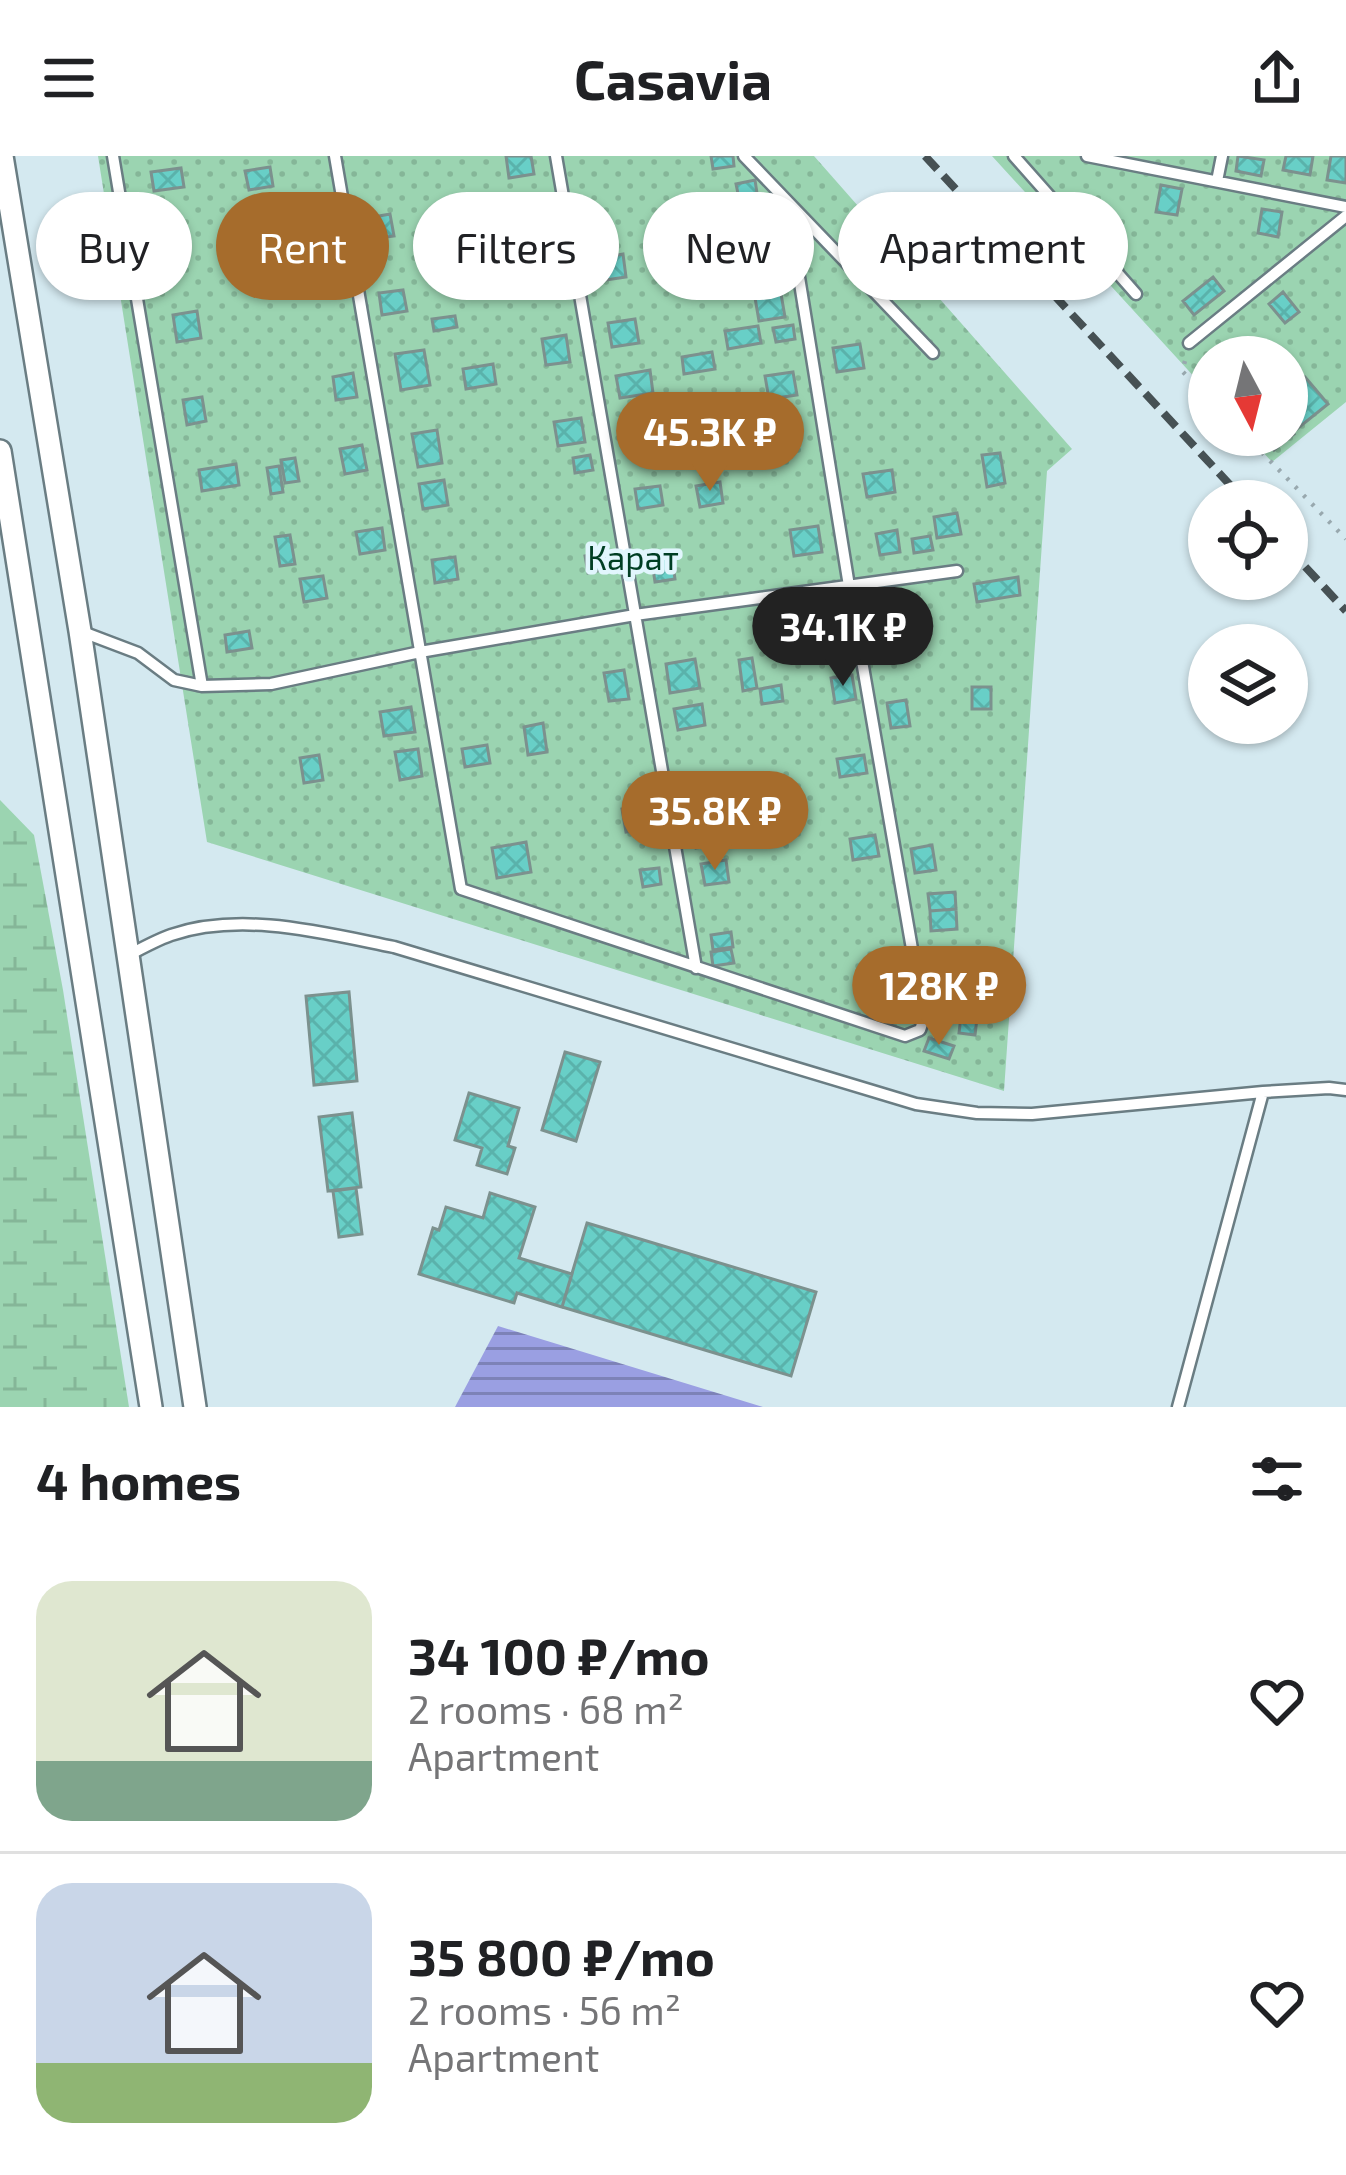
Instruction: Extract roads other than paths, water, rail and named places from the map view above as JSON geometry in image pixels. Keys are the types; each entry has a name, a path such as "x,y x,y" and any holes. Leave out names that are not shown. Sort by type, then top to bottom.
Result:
{"street":[{"path":"2,156 80,632 195,1407"},
{"path":"0,451 151,1407"}],"lane":[{"path":"113,156 202,686"},
{"path":"335,156 461,889 905,1036 920,1030 924,1018 803,300"},
{"path":"556,156 696,968"},
{"path":"743,156 777,192"},
{"path":"1014,156 1136,294"},
{"path":"1087,156 1346,207"},
{"path":"1217,182 1222,156"},
{"path":"1198,336 1346,216"},
{"path":"814,230 933,353"},
{"path":"80,632 137,652 174,680 202,686 271,684 635,614 957,571"},
{"path":"126,957 173,934 234,925 312,930 394,947 916,1104 977,1112 1032,1114 1263,1092 1346,1090"},
{"path":"1178,1407 1263,1092"}],"water":[{"path":"498,1326 763,1407 455,1407"}],"railway":[{"path":"925,156 1226,480"},
{"path":"1308,570 1346,611"}],"park label":[{"name":"Карат","path":"633,557"}]}
